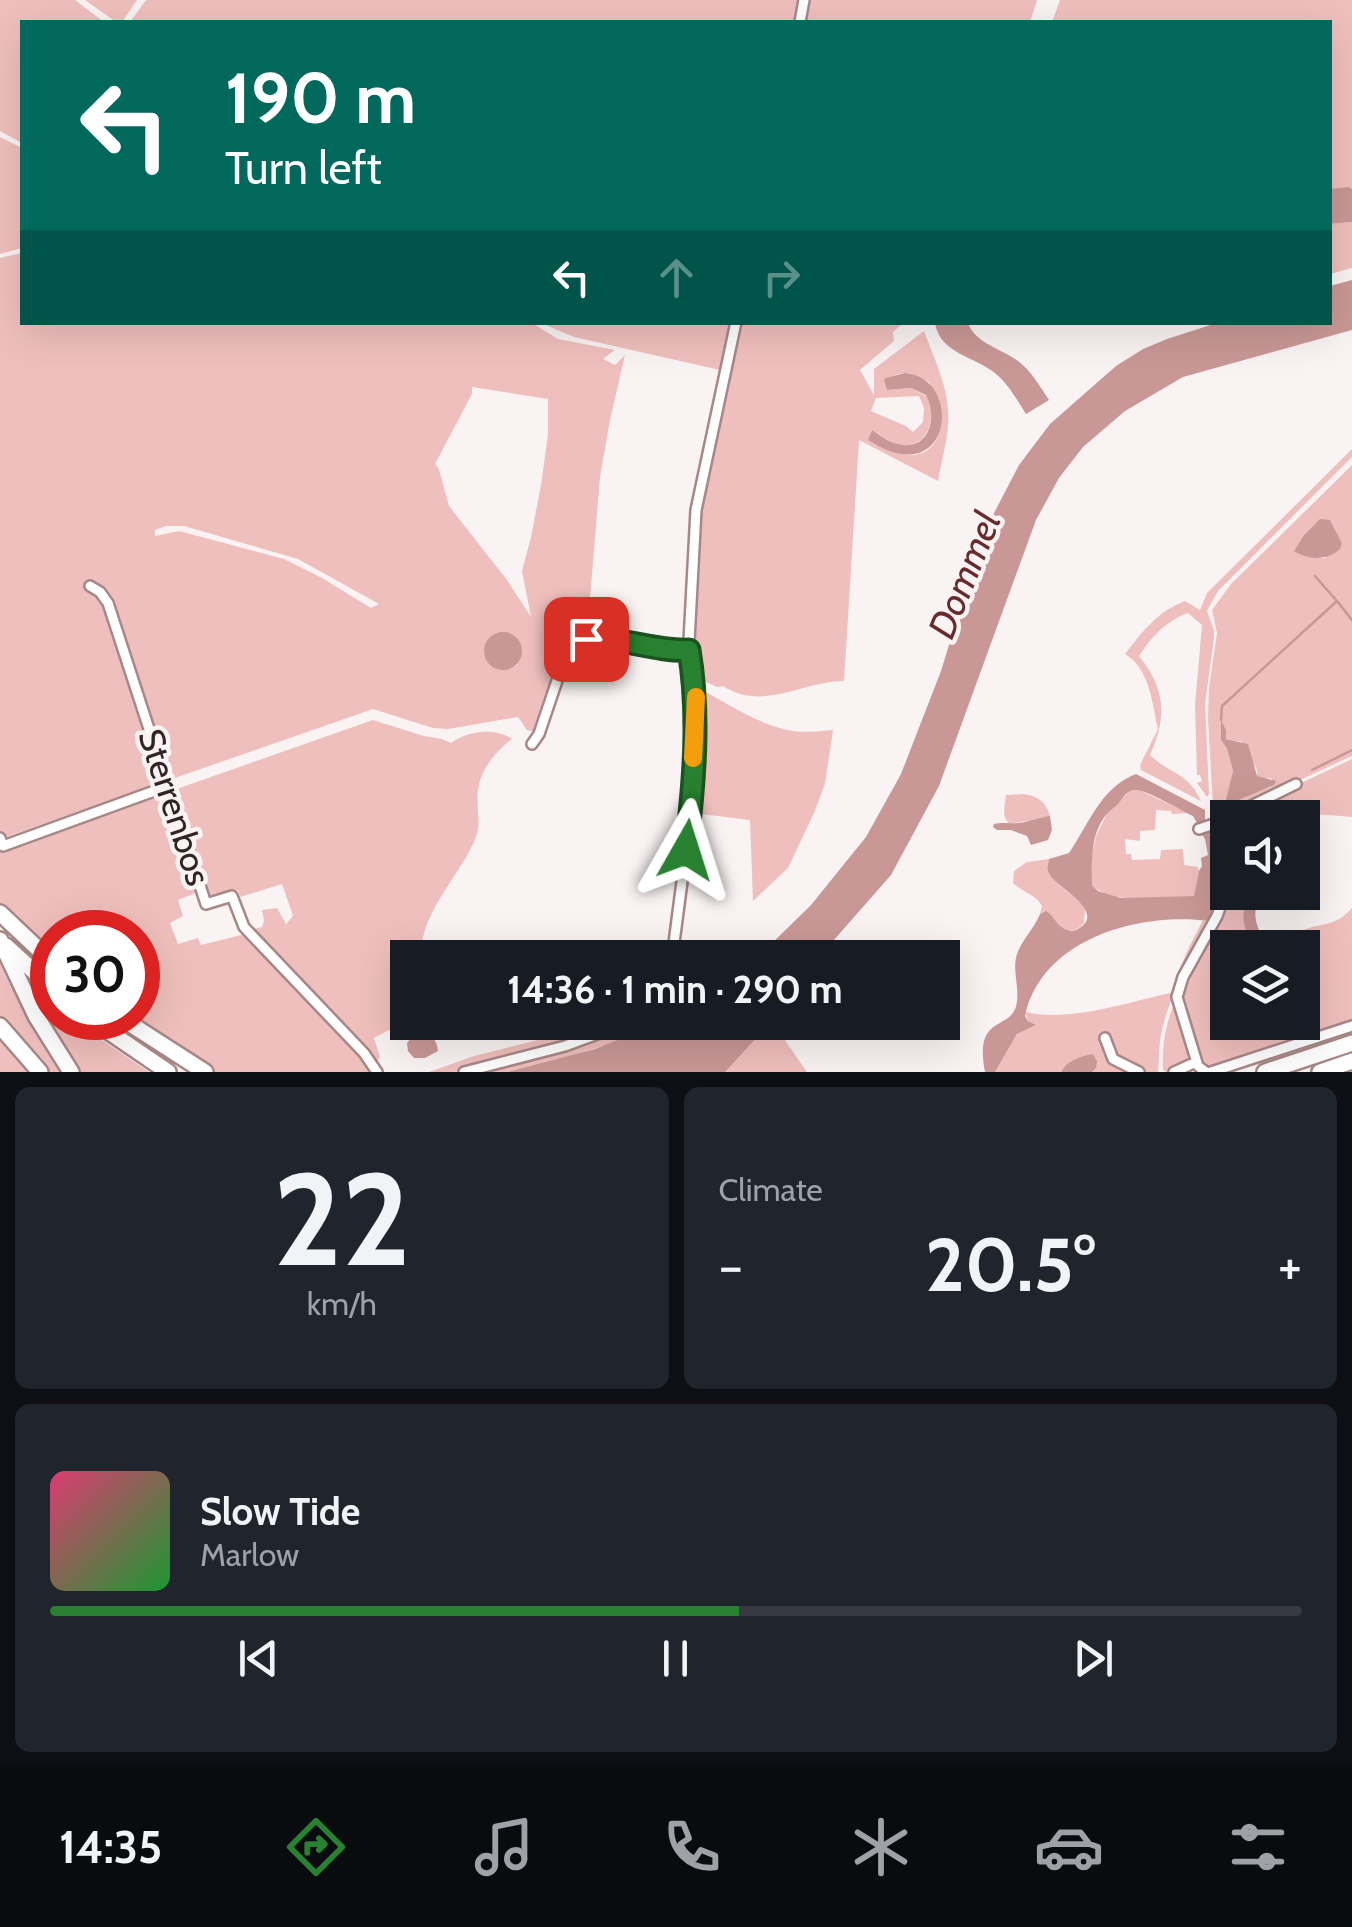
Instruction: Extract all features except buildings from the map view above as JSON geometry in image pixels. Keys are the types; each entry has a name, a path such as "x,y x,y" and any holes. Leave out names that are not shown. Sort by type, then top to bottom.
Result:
{"highway":[{"path":"2,915 30,941"},
{"path":"0,940 30,969"},
{"path":"0,940 36,1016 72,1072"},
{"path":"0,1026 40,1072"},
{"path":"122,1040 168,1072"},
{"path":"156,1040 206,1072"},
{"path":"1265,1072 1352,1043"},
{"path":"1320,1072 1352,1062"}],"street":[{"path":"674,940 691,814 696,698 689,650 696,510 735,325"},
{"name":"Sterrenbos","path":"90,586 108,603 206,904 232,896 244,927 364,1052 377,1072"},
{"path":"532,744 564,660 577,643 596,638 689,650"},
{"path":"1263,800 1296,784"},
{"path":"0,838 3,846 168,786"},
{"path":"1203,827 1210,826"},
{"path":"1203,1068 1177,998 1183,976 1219,910"},
{"path":"1174,1072 1203,1068 1352,1026"},
{"path":"1104,1038 1113,1059 1139,1072"},
{"path":"464,1072 581,1040"}],"shaded area":[{"path":"0,0 75,0 101,20 20,20 20,142 0,131"},
{"path":"85,0 137,0 123,20 113,20"},
{"path":"146,0 799,0 794,20 131,20"},
{"path":"808,0 1037,0 1031,20 804,20"},
{"path":"1060,0 1352,0 1352,189 1332,189 1332,20 1053,20"},
{"path":"0,137 20,147 20,249 0,254"},
{"path":"1332,189 1352,189 1352,222 1332,224"},
{"path":"1352,222 1352,268 1332,273 1332,224"},
{"path":"20,253 20,325 535,325 558,339 615,350 603,359 615,365 625,355 600,477 587,635 566,650 559,662 535,732 527,730 518,717 448,729 373,709 172,779 118,619 98,587 87,582 86,588 104,603 162,782 3,838 0,258","holes":["472,387 548,399 541,485 522,571 531,617 449,506 435,464 472,394","184,526 298,559 379,604 371,608 284,559 179,531 155,536 155,530","490,638 520,648 516,666 484,654"]},
{"path":"1352,280 1352,330 1183,377 1125,411 1083,447 1059,478 1036,520 939,786 891,875 834,940 775,940 811,905 866,837 901,774 941,671 974,563 994,513 1019,465 1050,424 1116,366 1167,339 1211,325 1332,325 1332,285"},
{"path":"546,325 730,325 720,370 574,337"},
{"path":"739,325 901,325 893,332 894,341 860,370 874,395 874,369 924,331 947,401 946,439 938,481 859,440 844,681 768,696 738,693 697,678 692,640 696,528","holes":["910,373 929,382 941,415 936,441 929,449 920,454 900,454 868,440 872,430 902,445 919,442 930,422 928,397 911,388 887,390 885,380","919,396 924,408 923,422 913,432 871,411 876,398"]},
{"path":"936,325 969,325 983,341 1023,365 1049,400 1026,414 1001,378 951,348"},
{"path":"905,373 924,379 936,393 942,410 933,444 918,453 896,453 868,440 872,430 903,445 925,436 931,420 926,395 911,388 887,390 886,378"},
{"path":"1352,449 1352,457 1218,591 1207,611 1214,630 1205,704 1209,794 1207,797 1197,783 1202,781 1197,775 1195,705 1202,625 1188,613 1160,630 1139,656 1154,680 1161,704 1159,728 1150,755 1185,779 1201,801 1141,770 1158,729 1145,677 1125,654 1167,610 1185,601 1200,610 1207,593"},
{"path":"1352,465 1352,756 1257,800 1213,800 1208,718 1217,633 1212,610 1231,584","holes":["1330,520 1342,543 1324,558 1318,557 1304,535 1316,523","1221,722 1226,739 1242,742 1257,776 1271,778 1274,785 1260,790 1231,784 1233,771 1221,740"]},
{"path":"1320,519 1330,520 1342,543 1340,549 1317,558 1294,551 1304,535"},
{"path":"503,632 516,638 522,651 516,664 503,670 490,664 484,651 490,638"},
{"path":"697,687 767,724 802,732 833,730 825,784 814,813 788,868 753,901 750,820 693,813"},
{"path":"373,720 451,743 481,732 512,739 482,775 476,837 433,911 422,940 390,940 390,1029 374,1038 380,1057 375,1066 250,930 262,927 262,910 277,908 286,924 293,916 282,884 240,897 238,890 207,900 171,791"},
{"path":"1221,720 1226,739 1248,744 1257,776 1276,781 1274,785 1238,800 1226,800 1233,771 1221,740"},
{"path":"1352,759 1352,817 1320,815 1320,800 1269,798"},
{"path":"1136,774 1205,810 1205,823 1199,827 1193,816 1141,791 1130,791 1106,815 1097,831 1092,885 1098,891 1121,898 1194,896 1201,858 1208,855 1200,831 1210,828 1212,910 1209,921 1154,921 1098,936 1072,949 1051,967 1035,989 1025,1016 1036,1025 1017,1034 995,1072 985,1072 985,1040 989,1031 1014,1011 1017,954 1040,914 1046,911 1069,930 1086,922 1087,915 1078,900 1050,875 1049,859 1069,853 1105,797"},
{"path":"1137,789 1188,813 1156,810 1155,830 1140,831 1140,841 1125,839 1126,854 1131,854 1132,860 1160,859 1161,850 1183,849 1184,865 1198,867 1199,871 1194,896 1126,898 1101,892 1092,885 1096,836 1107,814 1129,791"},
{"path":"168,793 198,892 178,900 183,916 170,923 178,944 198,938 201,945 245,934 357,1048 375,1072 211,1072 160,1038 160,910 30,910 30,934 0,905 1,851"},
{"path":"1024,794 1041,800 1050,816 1009,823 1004,814 1006,795"},
{"path":"1050,816 1052,830 1048,840 1031,845 1027,836 993,827 994,824"},
{"path":"1049,859 1056,881 1085,909 1084,923 1079,928 1069,930 1046,912 1040,914 1039,902 1013,883 1014,871 1027,862"},
{"path":"1352,908 1352,1023 1320,1034 1320,930 1303,930 1337,920"},
{"path":"1214,910 1243,910 1248,930 1210,930 1210,1040 1301,1040 1206,1068 1200,1062 1180,1003 1181,987"},
{"path":"1243,910 1256,910 1260,930 1246,930"},
{"path":"1203,920 1209,921 1187,964 1175,990 1190,946"},
{"path":"0,963 10,985 15,984 30,1011 30,1040 46,1040 64,1072 48,1072 0,1018"},
{"path":"1174,992 1163,1024 1158,1072 1092,1072 1096,1058 1071,1062 1061,1072 995,1072 1017,1034 1035,1025 1028,1021 1025,1012 1080,1013"},
{"path":"1174,1004 1193,1057 1166,1072 1164,1044"},
{"path":"0,1038 30,1072 0,1072"},
{"path":"61,1040 102,1040 149,1072 80,1072"},
{"path":"435,1040 438,1051 425,1058 414,1058 407,1043"},
{"path":"538,1040 566,1040 454,1072 429,1072"},
{"path":"618,1040 754,1040 725,1072 507,1072"},
{"path":"621,1040 507,1072 476,1072 588,1042"},
{"path":"752,1040 785,1040 807,1072 725,1072"},
{"path":"1093,1054 1097,1061 1092,1072 1061,1072 1074,1060"}],"waterway":[{"path":"1315,576 1336,600"},
{"path":"1221,720 1222,706 1337,601 1352,620"},
{"path":"1312,770 1352,750"}],"slow traffic":[{"path":"693,758 696,697"}],"route":[{"path":"586,639 689,650 696,698 686,850"}],"water label":[{"name":"Dommel","path":"964,575"}]}
